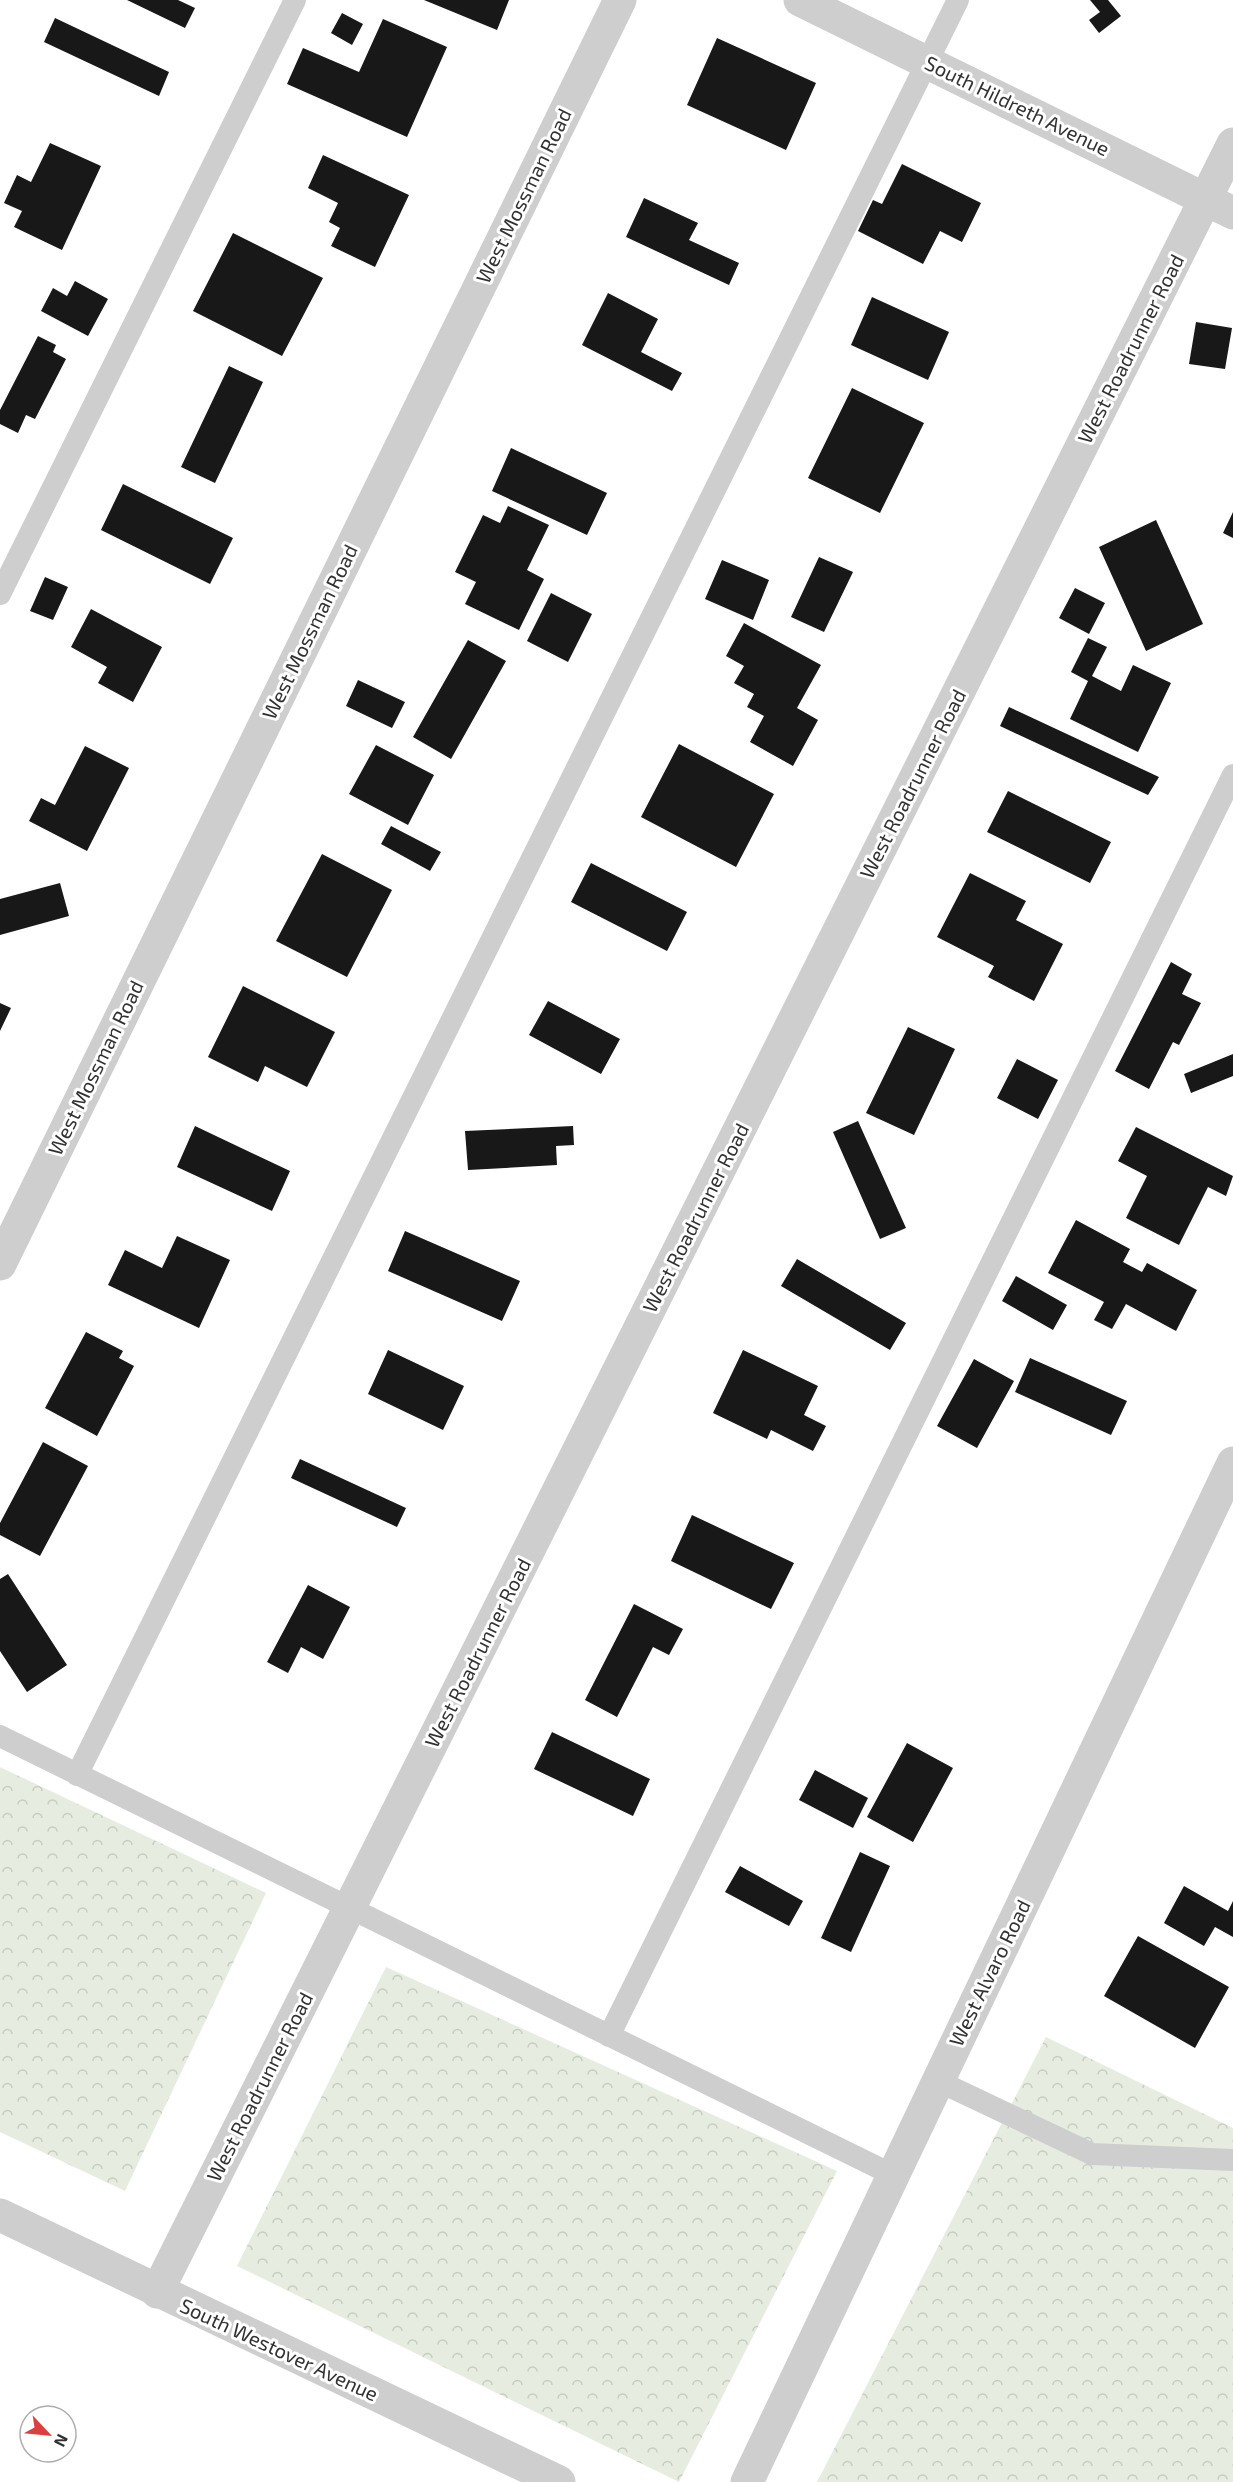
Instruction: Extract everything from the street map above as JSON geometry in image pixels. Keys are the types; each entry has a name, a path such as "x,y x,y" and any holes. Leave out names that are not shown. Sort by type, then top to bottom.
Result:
{"street":[{"name":"West Mossman Road","path":"0,1264 620,0"},
{"name":"South Hildreth Avenue","path":"800,0 1220,206"},
{"name":"West Roadrunner Road","path":"158,2292 349,1910 1220,206 1233,144"},
{"name":"West Alvaro Road","path":"747,2482 1233,1463"},
{"name":"South Westover Avenue","path":"0,2215 560,2482"}],"lane":[{"path":"0,594 295,0"},
{"path":"77,1775 958,0"},
{"path":"609,2036 1233,775"},
{"path":"0,1736 349,1910 893,2175"},
{"path":"938,2081 1092,2154 1233,2160"}],"green space":[{"path":"0,1767 266,1893 125,2191 0,2132"},
{"path":"386,1967 837,2171 679,2482 237,2266"},
{"path":"1046,2037 1233,2128 1233,2482 817,2482"}],"building":[{"path":"127,0 178,0 195,8 185,28"},
{"path":"424,0 509,0 497,30"},
{"path":"1090,0 1108,0 1121,16 1099,33 1089,20 1100,12"},
{"path":"342,13 363,24 352,45 331,33"},
{"path":"55,18 169,72 159,96 44,42"},
{"path":"383,19 447,47 407,137 287,84 303,48 359,72"},
{"path":"717,38 816,83 786,150 687,105"},
{"path":"50,143 101,166 62,250 14,227 22,211 4,203 17,175 31,182"},
{"path":"323,155 409,195 375,267 331,246 340,228 329,222 338,203 308,188"},
{"path":"902,164 981,203 962,242 940,231 923,264 858,231 873,200 882,204"},
{"path":"644,198 698,223 689,240 739,263 729,285 626,237"},
{"path":"233,233 323,278 282,356 193,311"},
{"path":"75,281 108,299 88,336 41,311 53,288 67,296"},
{"path":"608,293 658,319 641,352 682,373 672,391 582,345"},
{"path":"872,297 949,332 928,380 851,345"},
{"path":"1196,322 1232,328 1225,369 1189,364"},
{"path":"38,336 56,345 53,352 66,359 35,419 26,415 18,433 0,424 0,410"},
{"path":"229,366 263,382 215,483 181,467"},
{"path":"852,388 924,423 880,513 808,478"},
{"path":"511,448 607,493 587,535 492,491"},
{"path":"123,484 233,538 210,584 101,530"},
{"path":"508,506 549,525 527,570 544,579 519,630 465,604 476,582 455,572 483,515 500,523"},
{"path":"1233,512 1233,538 1223,533"},
{"path":"1156,520 1203,624 1146,651 1099,547"},
{"path":"819,557 853,572 824,632 791,617"},
{"path":"722,560 769,580 753,620 705,599"},
{"path":"45,577 68,587 53,620 30,611"},
{"path":"1075,588 1105,603 1089,634 1059,618"},
{"path":"551,593 592,614 568,662 527,641"},
{"path":"91,609 162,647 133,702 98,683 107,667 71,647"},
{"path":"744,623 821,665 797,708 818,720 793,766 750,742 764,716 747,707 754,694 734,683 744,666 726,656"},
{"path":"1088,638 1107,647 1092,676 1121,691 1133,665 1171,683 1138,752 1070,719 1088,681 1071,672"},
{"path":"468,640 506,661 451,759 413,737"},
{"path":"358,680 405,702 392,728 346,706"},
{"path":"1009,707 1159,777 1148,795 1000,726"},
{"path":"679,744 774,794 736,867 641,817"},
{"path":"376,745 434,775 408,825 349,794"},
{"path":"85,746 129,768 87,851 29,821 41,798 55,805"},
{"path":"1008,791 1111,842 1090,883 987,832"},
{"path":"391,826 441,852 430,871 381,844"},
{"path":"322,854 392,890 347,977 276,941"},
{"path":"591,863 687,912 667,951 571,902"},
{"path":"970,873 1026,901 1016,920 1063,944 1034,1001 988,977 994,966 937,937"},
{"path":"60,883 69,916 0,935 0,899"},
{"path":"1171,962 1192,974 1182,994 1201,1003 1179,1045 1173,1042 1149,1089 1115,1071"},
{"path":"243,986 335,1032 307,1087 265,1066 258,1082 208,1057"},
{"path":"548,1001 620,1039 601,1074 529,1035"},
{"path":"0,1003 11,1008 0,1031"},
{"path":"908,1027 955,1049 914,1135 866,1113"},
{"path":"1233,1054 1233,1076 1191,1093 1184,1074"},
{"path":"1017,1059 1058,1080 1038,1119 997,1098"},
{"path":"858,1121 906,1228 880,1239 833,1132"},
{"path":"195,1126 290,1171 272,1211 177,1167"},
{"path":"573,1126 574,1145 556,1146 557,1165 468,1170 465,1131"},
{"path":"1136,1127 1233,1176 1226,1196 1208,1187 1179,1245 1126,1218 1147,1176 1118,1161"},
{"path":"1076,1220 1130,1249 1123,1262 1142,1272 1147,1263 1197,1290 1176,1331 1126,1304 1112,1329 1094,1320 1104,1302 1048,1273"},
{"path":"405,1231 520,1281 502,1321 388,1271"},
{"path":"177,1236 230,1260 199,1328 108,1285 125,1250 162,1268"},
{"path":"797,1259 906,1323 890,1350 781,1286"},
{"path":"1016,1276 1067,1305 1053,1330 1002,1301"},
{"path":"86,1332 123,1351 119,1358 134,1366 97,1436 45,1408"},
{"path":"388,1350 464,1386 443,1430 368,1394"},
{"path":"743,1350 818,1386 804,1415 826,1426 813,1451 771,1430 767,1439 713,1413"},
{"path":"1030,1358 1127,1401 1111,1435 1015,1392"},
{"path":"974,1359 1014,1381 977,1448 937,1426"},
{"path":"43,1442 88,1466 40,1556 0,1535 0,1523"},
{"path":"300,1459 406,1508 397,1527 291,1478"},
{"path":"692,1515 794,1563 771,1609 671,1561"},
{"path":"8,1574 67,1665 27,1692 0,1651 0,1579"},
{"path":"308,1585 350,1607 323,1659 301,1647 288,1673 267,1662"},
{"path":"634,1604 683,1629 669,1655 653,1647 617,1717 585,1700"},
{"path":"552,1732 650,1779 633,1816 534,1769"},
{"path":"907,1743 953,1768 913,1842 867,1817"},
{"path":"815,1770 868,1798 853,1828 799,1800"},
{"path":"860,1852 890,1866 851,1952 821,1938"},
{"path":"740,1866 803,1901 789,1926 725,1892"},
{"path":"1184,1886 1228,1911 1233,1901 1233,1937 1215,1927 1204,1946 1164,1923"},
{"path":"1138,1936 1229,1987 1195,2048 1104,1996"}]}
